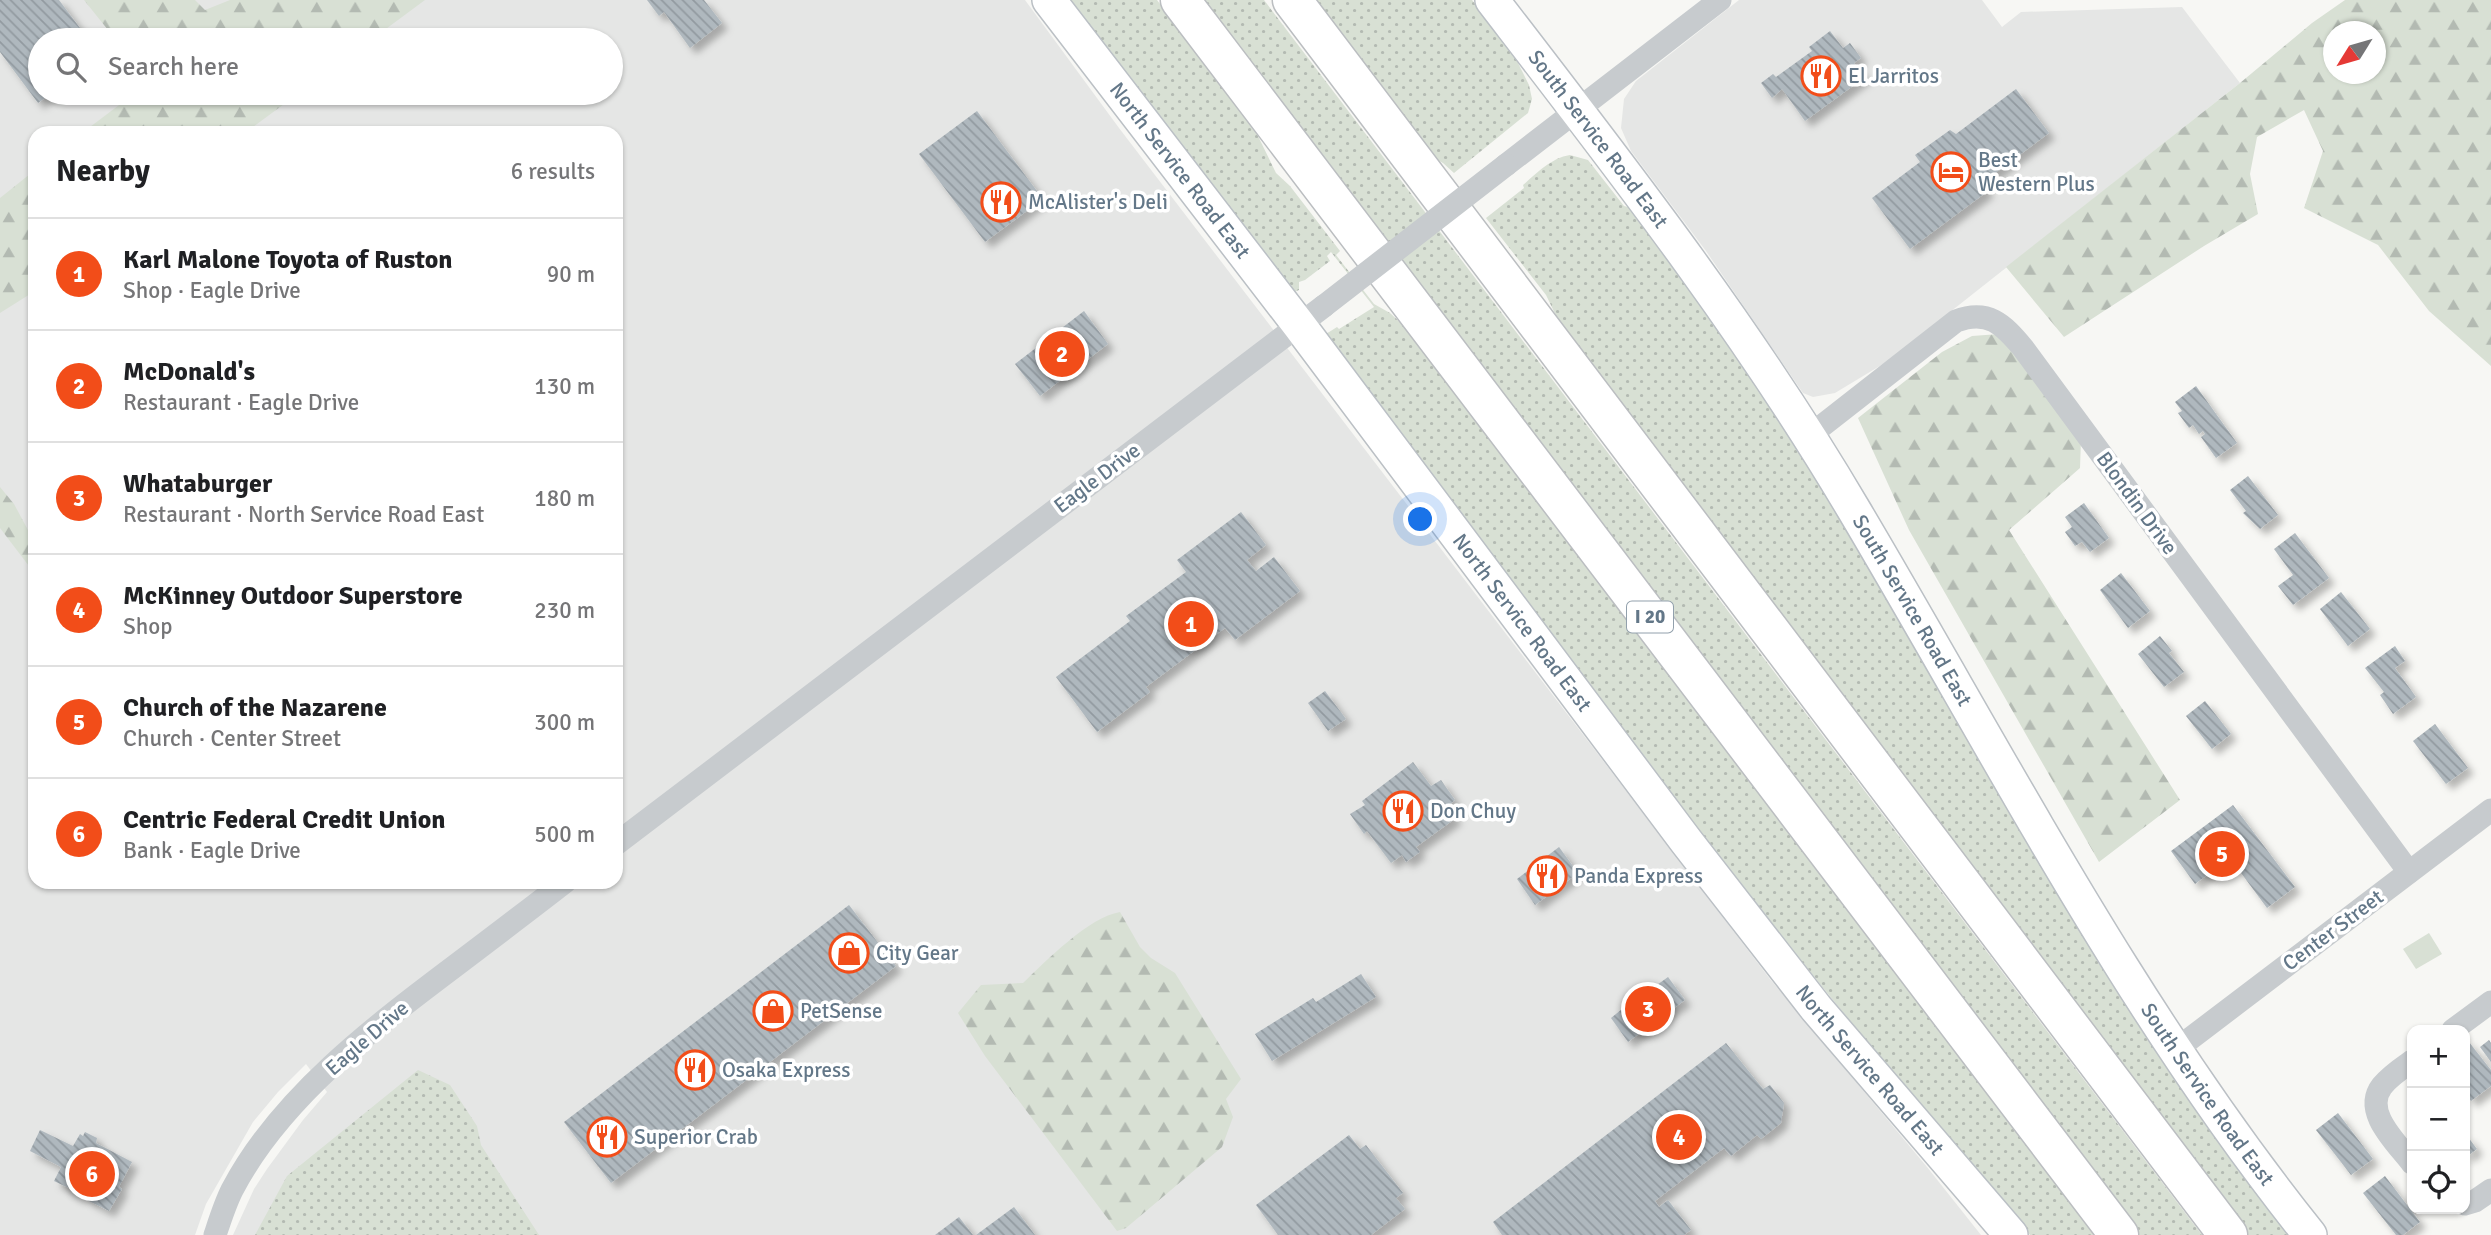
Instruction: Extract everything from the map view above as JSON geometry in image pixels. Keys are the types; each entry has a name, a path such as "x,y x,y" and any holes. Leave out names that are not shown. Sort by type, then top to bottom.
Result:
{"highway":[{"name":"I 20","path":"1180,0 2119,1235"},
{"path":"1293,0 2228,1235"}],"main road":[{"name":"North Service Road East","path":"1049,0 1311,315 1686,841 1816,1008 2011,1235"},
{"name":"South Service Road East","path":"1492,0 1743,335 1854,510 2082,904 2174,1051 2241,1146 2310,1235"}],"street":[{"name":"Eagle Drive","path":"623,839 1720,0"},
{"name":"Blondin Drive","path":"1809,436 1956,321 1971,316 1991,319 2007,328 2409,872"},
{"name":"Center Street","path":"2174,1051 2491,810"},
{"name":"Eagle Drive","path":"215,1235 230,1193 247,1164 299,1099 345,1054 398,1009 556,889"},
{"path":"2460,1025 2491,1002"},
{"path":"2407,1065 2382,1085 2376,1105 2382,1124 2407,1156"},
{"path":"2470,1202 2491,1190"}],"shaded area":[{"path":"0,0 1025,0 1119,128 1770,979 1981,1235 233,1235 254,1189 267,1169 327,1092 306,1064 253,1122 206,1204 195,1235 0,1235"},
{"path":"1739,0 1982,0 2002,27 2021,12 2182,7 2240,83 1888,361 1835,393 1813,397 1803,393 1706,251 1631,151 1621,128 1624,99 1636,81"}],"green space":[{"path":"84,0 195,0 205,10 230,0 425,0 387,28 106,28"},
{"path":"1067,0 1157,0 1257,134 1276,173 1290,186 1340,251 1336,255 1374,304 1390,313 1406,328 2098,1235 2030,1235 1891,1072 1745,891 1326,342 1326,334 1374,307 1331,252 1327,256 1330,261 1299,282 1299,290 1292,293"},
{"path":"1201,0 1264,0 2202,1235 2139,1235"},
{"path":"1306,0 1472,0 1513,53 1529,85 1532,99 1528,113 1454,173 1426,154"},
{"path":"2345,0 2491,0 2491,366 2429,311 2378,245 2304,208 2323,151 2304,110 2257,137 2250,174 2258,214 2064,337 2006,267 2312,23"},
{"path":"119,105 283,105 254,126 91,126"},
{"path":"1570,155 1588,160 1624,206 1632,208 1693,291 1802,453 2122,997 2154,1048 2225,1149 2292,1235 2245,1235 1562,328 1546,295 1486,218 1524,188 1523,185 1545,167"},
{"path":"28,176 28,295 0,313 0,198"},
{"path":"1999,334 2081,439 2080,468 2009,530 2180,800 2099,862 1909,530 1858,418 1942,352 1972,336"},
{"path":"0,487 14,504 28,530 28,565 0,528"},
{"path":"1120,912 1140,947 1151,958 1175,973 1241,1079 1226,1099 1233,1117 1222,1147 1126,1228 1117,1231 985,1056 958,1013 981,985 1023,983 1082,931 1095,922"},
{"path":"2429,933 2442,954 2416,969 2403,949"},
{"path":"418,1070 450,1085 477,1126 481,1145 539,1235 255,1235 287,1176"}],"building":[{"path":"0,0 59,0 80,28 28,28 28,90 0,52"},
{"path":"647,0 704,0 722,23 690,48 664,12 659,16"},
{"name":"El Jarritos","path":"1830,31 1843,48 1850,43 1861,58 1854,63 1865,77 1805,121 1782,89 1772,98 1761,83 1773,74 1776,77 1812,51 1809,47"},
{"name":"Best Western Plus","path":"2016,89 2049,133 1982,183 1988,191 1910,249 1872,198 1920,162 1915,155 1950,130 1956,134"},
{"path":"977,111 1043,199 985,242 919,154"},
{"path":"1084,311 1108,344 1040,396 1015,364"},
{"path":"2196,386 2237,443 2216,458 2201,437 2205,434 2203,431 2199,434 2193,425 2189,428 2178,413 2182,411 2175,402"},
{"path":"2248,476 2278,515 2260,529 2243,513 2246,511 2230,490"},
{"path":"2084,503 2109,538 2090,552 2082,542 2075,546 2065,532 2072,527 2065,517"},
{"path":"1241,512 1266,545 1247,560 1256,571 1274,557 1300,591 1235,640 1225,628 1146,687 1150,692 1097,732 1056,677 1130,621 1126,616 1186,572 1177,560"},
{"path":"2295,533 2329,578 2293,605 2278,586 2293,575 2274,549"},
{"path":"2121,573 2150,611 2128,628 2100,590"},
{"path":"2341,592 2370,629 2348,646 2320,609"},
{"path":"2160,636 2184,672 2164,687 2138,654"},
{"path":"2395,646 2405,661 2395,668 2416,697 2393,714 2380,695 2384,692 2365,668"},
{"path":"1325,691 1346,719 1328,731 1308,703"},
{"path":"2205,701 2231,734 2212,749 2186,716"},
{"path":"2435,724 2468,768 2446,784 2413,741"},
{"name":"Don Chuy","path":"1413,762 1431,786 1441,780 1455,800 1447,807 1456,818 1416,847 1420,852 1406,862 1402,855 1391,863 1367,831 1364,834 1350,814 1365,805 1362,801"},
{"path":"2233,805 2295,887 2267,908 2230,858 2195,884 2171,851"},
{"name":"Panda Express","path":"1559,847 1578,873 1535,905 1517,879"},
{"path":"849,905 896,966 611,1183 564,1122"},
{"path":"1361,974 1376,997 1272,1061 1255,1034 1313,998 1316,1002"},
{"path":"1668,977 1685,1000 1628,1042 1611,1018 1648,988 1650,990"},
{"path":"2489,1040 2491,1043 2491,1062 2480,1047"},
{"path":"1726,1043 1763,1089 1770,1085 1784,1103 1781,1123 1761,1139 1757,1135 1731,1156 1724,1148 1655,1201 1659,1207 1668,1200 1691,1230 1684,1235 1502,1235 1493,1222"},
{"path":"2470,1043 2491,1070 2491,1086 2471,1101"},
{"path":"2338,1113 2373,1159 2351,1175 2316,1130"},
{"path":"40,1130 73,1146 80,1134 83,1136 85,1132 97,1138 96,1143 132,1162 119,1187 122,1189 109,1211 87,1200 88,1195 74,1187 73,1190 54,1181 61,1167 30,1151"},
{"path":"1349,1135 1360,1149 1366,1145 1403,1193 1396,1198 1405,1209 1371,1235 1278,1235 1256,1205"},
{"path":"2470,1140 2477,1149 2470,1154"},
{"path":"2385,1176 2407,1205 2407,1214 2414,1214 2420,1222 2403,1235 2396,1235 2363,1193"},
{"path":"1014,1207 1035,1235 976,1235"},
{"path":"959,1217 973,1235 935,1235"}],"place":[{"name":"El Jarritos","path":"1821,76"},
{"name":"Best Western Plus","path":"1951,172"},
{"name":"McAlister's Deli","path":"1001,202"},
{"name":"McDonald's","path":"1062,354"},
{"name":"Karl Malone Toyota of Ruston","path":"1191,624"},
{"name":"Don Chuy","path":"1403,811"},
{"name":"Church of the Nazarene","path":"2222,854"},
{"name":"Panda Express","path":"1547,876"},
{"name":"City Gear","path":"849,953"},
{"name":"Whataburger","path":"1648,1009"},
{"name":"PetSense","path":"773,1011"},
{"name":"Osaka Express","path":"695,1070"},
{"name":"Superior Crab","path":"607,1137"},
{"name":"McKinney Outdoor Superstore","path":"1679,1137"},
{"name":"Centric Federal Credit Union","path":"92,1174"}]}
